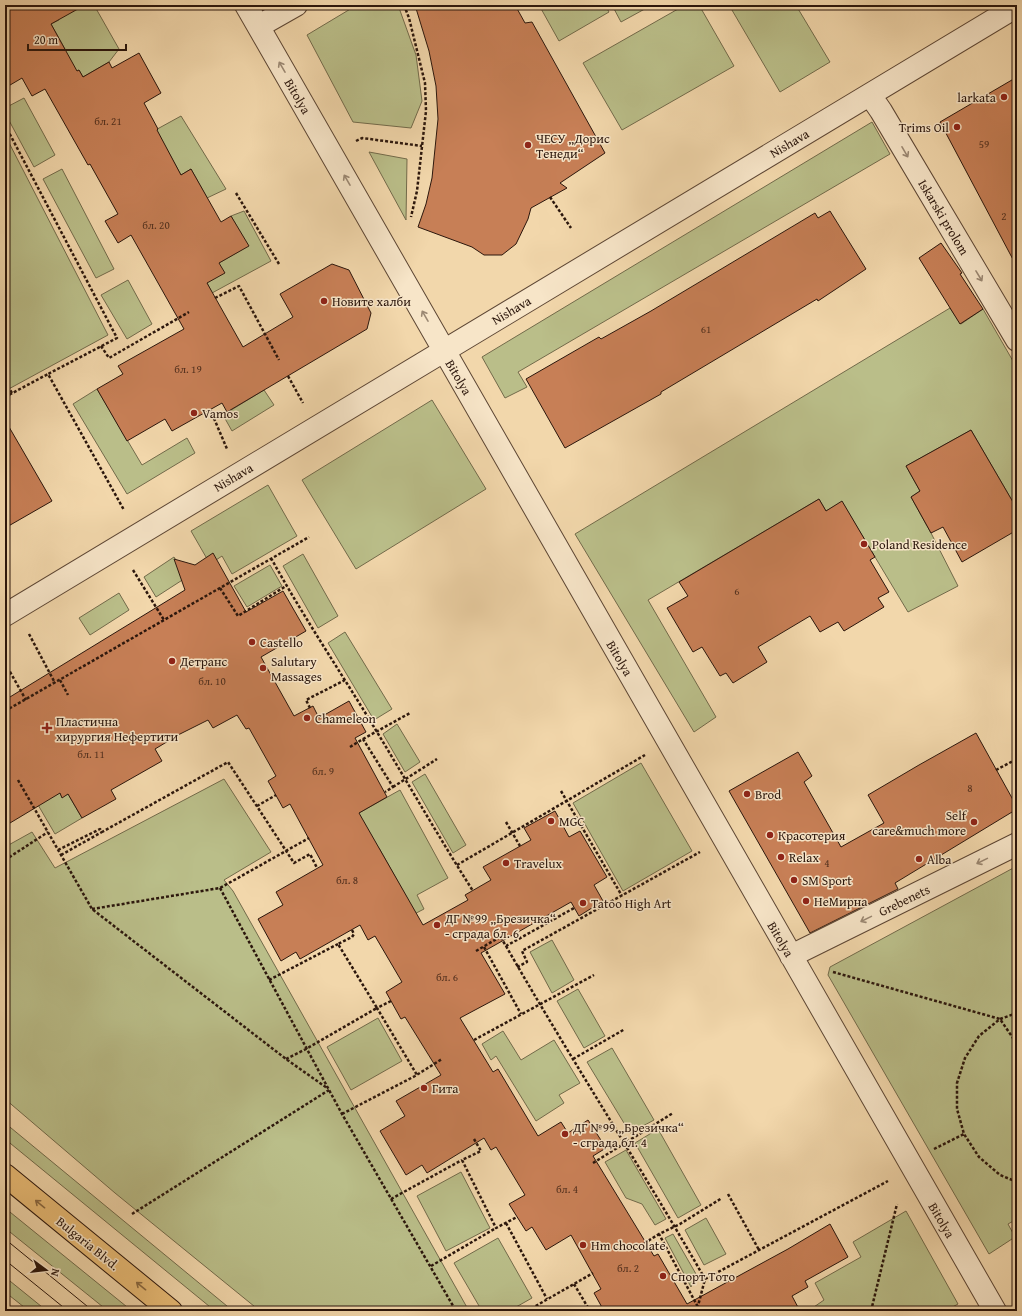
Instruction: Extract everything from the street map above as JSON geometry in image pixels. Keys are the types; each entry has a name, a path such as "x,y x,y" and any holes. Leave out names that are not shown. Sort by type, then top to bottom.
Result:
{"main road":[{"name":"Bulgaria Blvd.","path":"5,1175 171,1311"}],"street":[{"name":"Bitolya","path":"246,5 994,1311"},
{"path":"259,26 296,5"},
{"name":"Nishava","path":"5,615 1017,6"},
{"name":"Iskarski prolom","path":"870,95 881,111 1017,340"},
{"name":"Grebenets","path":"791,956 1017,844"}],"path":[{"path":"404,5 409,18 425,84 426,111 417,191 411,217"},
{"path":"5,125 117,338 5,397"},
{"path":"352,143 362,138 422,146"},
{"path":"236,193 279,264"},
{"path":"550,197 571,228"},
{"path":"215,298 239,286 279,360"},
{"path":"101,346 109,358 189,312"},
{"path":"48,374 138,535"},
{"path":"288,376 295,389"},
{"path":"5,382 12,394"},
{"path":"210,409 217,427"},
{"path":"5,711 309,537"},
{"path":"271,558 286,586 377,732 404,780 473,891"},
{"path":"130,565 164,620"},
{"path":"220,588 238,616 286,586"},
{"path":"26,628 55,683"},
{"path":"5,663 26,700"},
{"path":"60,680 68,695"},
{"path":"310,708 306,700 345,680"},
{"path":"350,747 410,713"},
{"path":"363,739 393,787"},
{"path":"457,865 565,800 668,741"},
{"path":"385,792 437,759"},
{"path":"996,770 1013,761"},
{"path":"61,855 228,762 294,862 310,854 317,868"},
{"path":"18,780 92,909 286,1059 329,1090"},
{"path":"560,791 622,896"},
{"path":"257,806 276,795"},
{"path":"506,822 520,846"},
{"path":"58,850 100,829 102,832"},
{"path":"5,860 48,832"},
{"path":"92,909 220,888 309,838"},
{"path":"517,967 527,962 522,951 700,852"},
{"path":"220,888 342,1114 456,1311"},
{"path":"506,946 574,908"},
{"path":"269,980 352,937 354,934 352,930"},
{"path":"498,933 539,1005 675,1227 705,1279 698,1306 691,1311"},
{"path":"476,951 500,937"},
{"path":"338,944 417,1075"},
{"path":"484,947 521,1014"},
{"path":"829,970 1000,1019 1017,1044"},
{"path":"474,1040 594,975"},
{"path":"286,1059 391,1001"},
{"path":"1017,1013 1000,1019 980,1036 965,1058 957,1083 957,1109 964,1134 979,1157 1000,1175 1017,1182"},
{"path":"573,1059 625,1029"},
{"path":"342,1114 417,1075 442,1059"},
{"path":"132,1214 329,1090"},
{"path":"593,1163 673,1113"},
{"path":"930,1151 964,1134"},
{"path":"391,1199 481,1151 474,1139"},
{"path":"462,1160 496,1228"},
{"path":"705,1279 891,1179"},
{"path":"728,1194 759,1250"},
{"path":"640,1246 659,1234 675,1227 722,1198"},
{"path":"871,1311 898,1204"},
{"path":"430,1267 517,1217"},
{"path":"506,1223 547,1299"},
{"path":"659,1234 700,1311"},
{"path":"527,1311 593,1273"},
{"path":"574,1284 590,1311"}],"green space":[{"path":"51,5 94,5 119,49 109,62 83,77 79,70 71,74 65,49 51,24 59,20"},
{"path":"357,5 398,5 416,55 422,101 411,128 353,122 307,35"},
{"path":"539,5 605,5 609,12 559,41"},
{"path":"612,5 652,5 621,22"},
{"path":"685,5 699,5 734,66 622,130 583,63"},
{"path":"729,5 800,5 797,7 830,62 780,92"},
{"path":"24,98 55,155 34,167 5,113 5,108"},
{"path":"181,116 226,189 207,198 191,169 181,175 166,148 150,133"},
{"path":"872,122 890,154 518,372 527,387 505,398 482,357"},
{"path":"5,135 108,335 5,391"},
{"path":"369,152 407,159 406,220"},
{"path":"62,169 114,269 96,278 43,179"},
{"path":"244,211 271,261 212,293 207,283 219,263 248,246 231,216"},
{"path":"128,280 152,324 127,339 101,295"},
{"path":"950,308 961,324 983,309 1017,368 1017,509 971,430 906,466 920,491 911,497 958,586 908,612 842,502 826,511 819,499 648,600 716,717 694,732 575,534"},
{"path":"97,389 142,465 187,438 195,453 127,494 73,404"},
{"path":"264,390 274,405 232,431 223,415"},
{"path":"432,400 486,489 356,569 302,480"},
{"path":"268,485 297,536 232,574 222,556 210,564 191,531"},
{"path":"303,554 338,616 318,628 283,566"},
{"path":"174,557 187,577 156,597 144,577"},
{"path":"270,565 282,586 247,607 234,586"},
{"path":"119,593 129,610 90,635 79,618"},
{"path":"345,632 392,709 374,720 328,643"},
{"path":"397,724 420,762 405,772 383,734"},
{"path":"641,763 692,851 623,891 573,803"},
{"path":"48,773 62,797 68,794 82,818 55,834 27,786"},
{"path":"425,774 466,845 453,853 412,782"},
{"path":"224,779 271,852 224,880 233,891 469,1311 260,1311 115,1193 5,1099 5,847 32,832 55,868"},
{"path":"400,790 448,878 417,895 424,909 399,922 407,898 379,848 350,818"},
{"path":"1017,866 1017,1219 1008,1224 1015,1237 989,1254 828,975 830,967"},
{"path":"552,940 574,980 552,993 530,952"},
{"path":"578,989 605,1036 584,1048 557,1001"},
{"path":"378,1018 402,1061 351,1090 327,1047"},
{"path":"503,1031 521,1060 554,1040 580,1083 559,1095 564,1103 536,1121 496,1056 491,1060 482,1044"},
{"path":"612,1048 654,1120 630,1133 587,1062"},
{"path":"5,1123 233,1311 215,1311 5,1139"},
{"path":"658,1129 701,1205 678,1218 635,1143"},
{"path":"626,1150 666,1219 655,1225 642,1204 626,1198 605,1162"},
{"path":"461,1172 490,1228 446,1251 417,1196"},
{"path":"5,1208 132,1311 108,1311 5,1228"},
{"path":"906,1211 958,1304 945,1311 812,1311 811,1309 824,1300 815,1283 861,1257 853,1242"},
{"path":"706,1218 726,1254 704,1265 685,1230"},
{"path":"673,1234 696,1274 691,1287 665,1238"},
{"path":"498,1238 532,1298 509,1311 482,1311 454,1263"},
{"path":"5,1277 47,1311 29,1311 5,1292"}],"building":[{"path":"5,5 85,5 51,24 77,71 79,70 83,77 109,62 112,68 139,53 161,93 144,103 181,175 191,169 221,222 231,216 249,246 219,263 225,273 207,283 243,347 293,317 280,294 332,264 349,270 371,313 367,329 227,412 222,403 172,431 165,419 127,441 97,389 123,374 118,366 184,329 131,235 118,243 105,221 118,214 45,89 32,96 22,78 5,88"},
{"path":"415,5 515,5 525,23 532,22 605,153 560,183 567,188 531,208 528,219 516,244 502,255 484,255 472,247 418,227 426,204 432,178 438,119 436,86 429,51"},
{"path":"1017,77 1017,267 940,122"},
{"path":"830,211 866,269 818,301 817,299 661,392 661,394 565,448 526,379 599,337 601,339 651,311 815,213 818,218"},
{"path":"941,243 962,273 960,274 983,309 960,324 919,258"},
{"path":"5,420 52,501 5,528"},
{"path":"971,430 1017,509 1017,530 962,562 943,527 931,533 911,497 920,491 906,466"},
{"path":"819,499 826,511 842,501 875,557 870,560 889,592 878,598 884,607 844,631 838,622 820,632 810,616 758,647 767,662 733,683 726,673 720,676 702,647 693,652 667,608 688,596 679,582"},
{"path":"213,553 246,612 283,591 306,631 261,657 294,716 313,706 319,718 349,701 366,732 355,738 387,797 359,813 423,925 468,900 465,895 491,880 483,867 531,840 524,828 555,811 569,837 580,831 607,877 594,885 603,901 579,916 571,902 481,953 505,994 460,1018 493,1072 498,1069 538,1136 561,1122 568,1133 588,1120 606,1148 593,1156 654,1256 658,1254 687,1304 788,1249 830,1224 848,1257 805,1281 808,1287 792,1296 800,1311 604,1311 594,1293 601,1289 571,1235 546,1250 532,1227 526,1231 509,1204 525,1195 496,1147 491,1150 484,1138 427,1173 422,1165 406,1175 380,1131 405,1116 396,1101 441,1075 405,1017 401,1019 386,992 402,982 375,936 368,940 360,925 300,959 296,952 281,961 258,919 283,905 276,892 323,865 290,804 283,808 268,781 276,776 249,728 246,729 237,715 213,728 208,720 155,749 162,761 111,790 116,799 82,818 68,794 62,798 60,793 5,826 5,700 185,590 174,559 195,565"},
{"path":"976,733 1017,809 895,883 898,889 810,933 729,791 798,752 812,776 804,782 841,847 884,823 868,795"}],"tram line":[{"path":"5,1239 93,1311"},
{"path":"5,1260 68,1311"}],"place":[{"name":"larkata","path":"1004,97"},
{"name":"Trims Oil","path":"957,127"},
{"name":"ЧЕСУ „Дорис Тенеди“","path":"528,145"},
{"name":"Новите халби","path":"324,301"},
{"name":"Vamos","path":"194,413"},
{"name":"Poland Residence","path":"864,544"},
{"name":"Castello","path":"252,642"},
{"name":"Детранс","path":"172,661"},
{"name":"Salutary Massages","path":"263,668"},
{"name":"Chameleon","path":"307,718"},
{"name":"Пластична хирургия Нефертити","path":"47,728"},
{"name":"Brod","path":"747,794"},
{"name":"MGC","path":"551,821"},
{"name":"Self care&much more","path":"974,822"},
{"name":"Красотерия","path":"770,835"},
{"name":"Relax","path":"781,857"},
{"name":"Alba","path":"919,859"},
{"name":"Travelux","path":"506,863"},
{"name":"SM Sport","path":"794,880"},
{"name":"НеМирна","path":"806,901"},
{"name":"Tatoo High Art","path":"583,903"},
{"name":"ДГ №99 „Брезичка“ - сграда бл. 6","path":"437,925"},
{"name":"Гита","path":"424,1088"},
{"name":"ДГ №99 „Брезичка“ - сграда бл. 4","path":"565,1134"},
{"name":"Hm chocolate","path":"583,1245"},
{"name":"Спорт Тото","path":"663,1276"}]}
